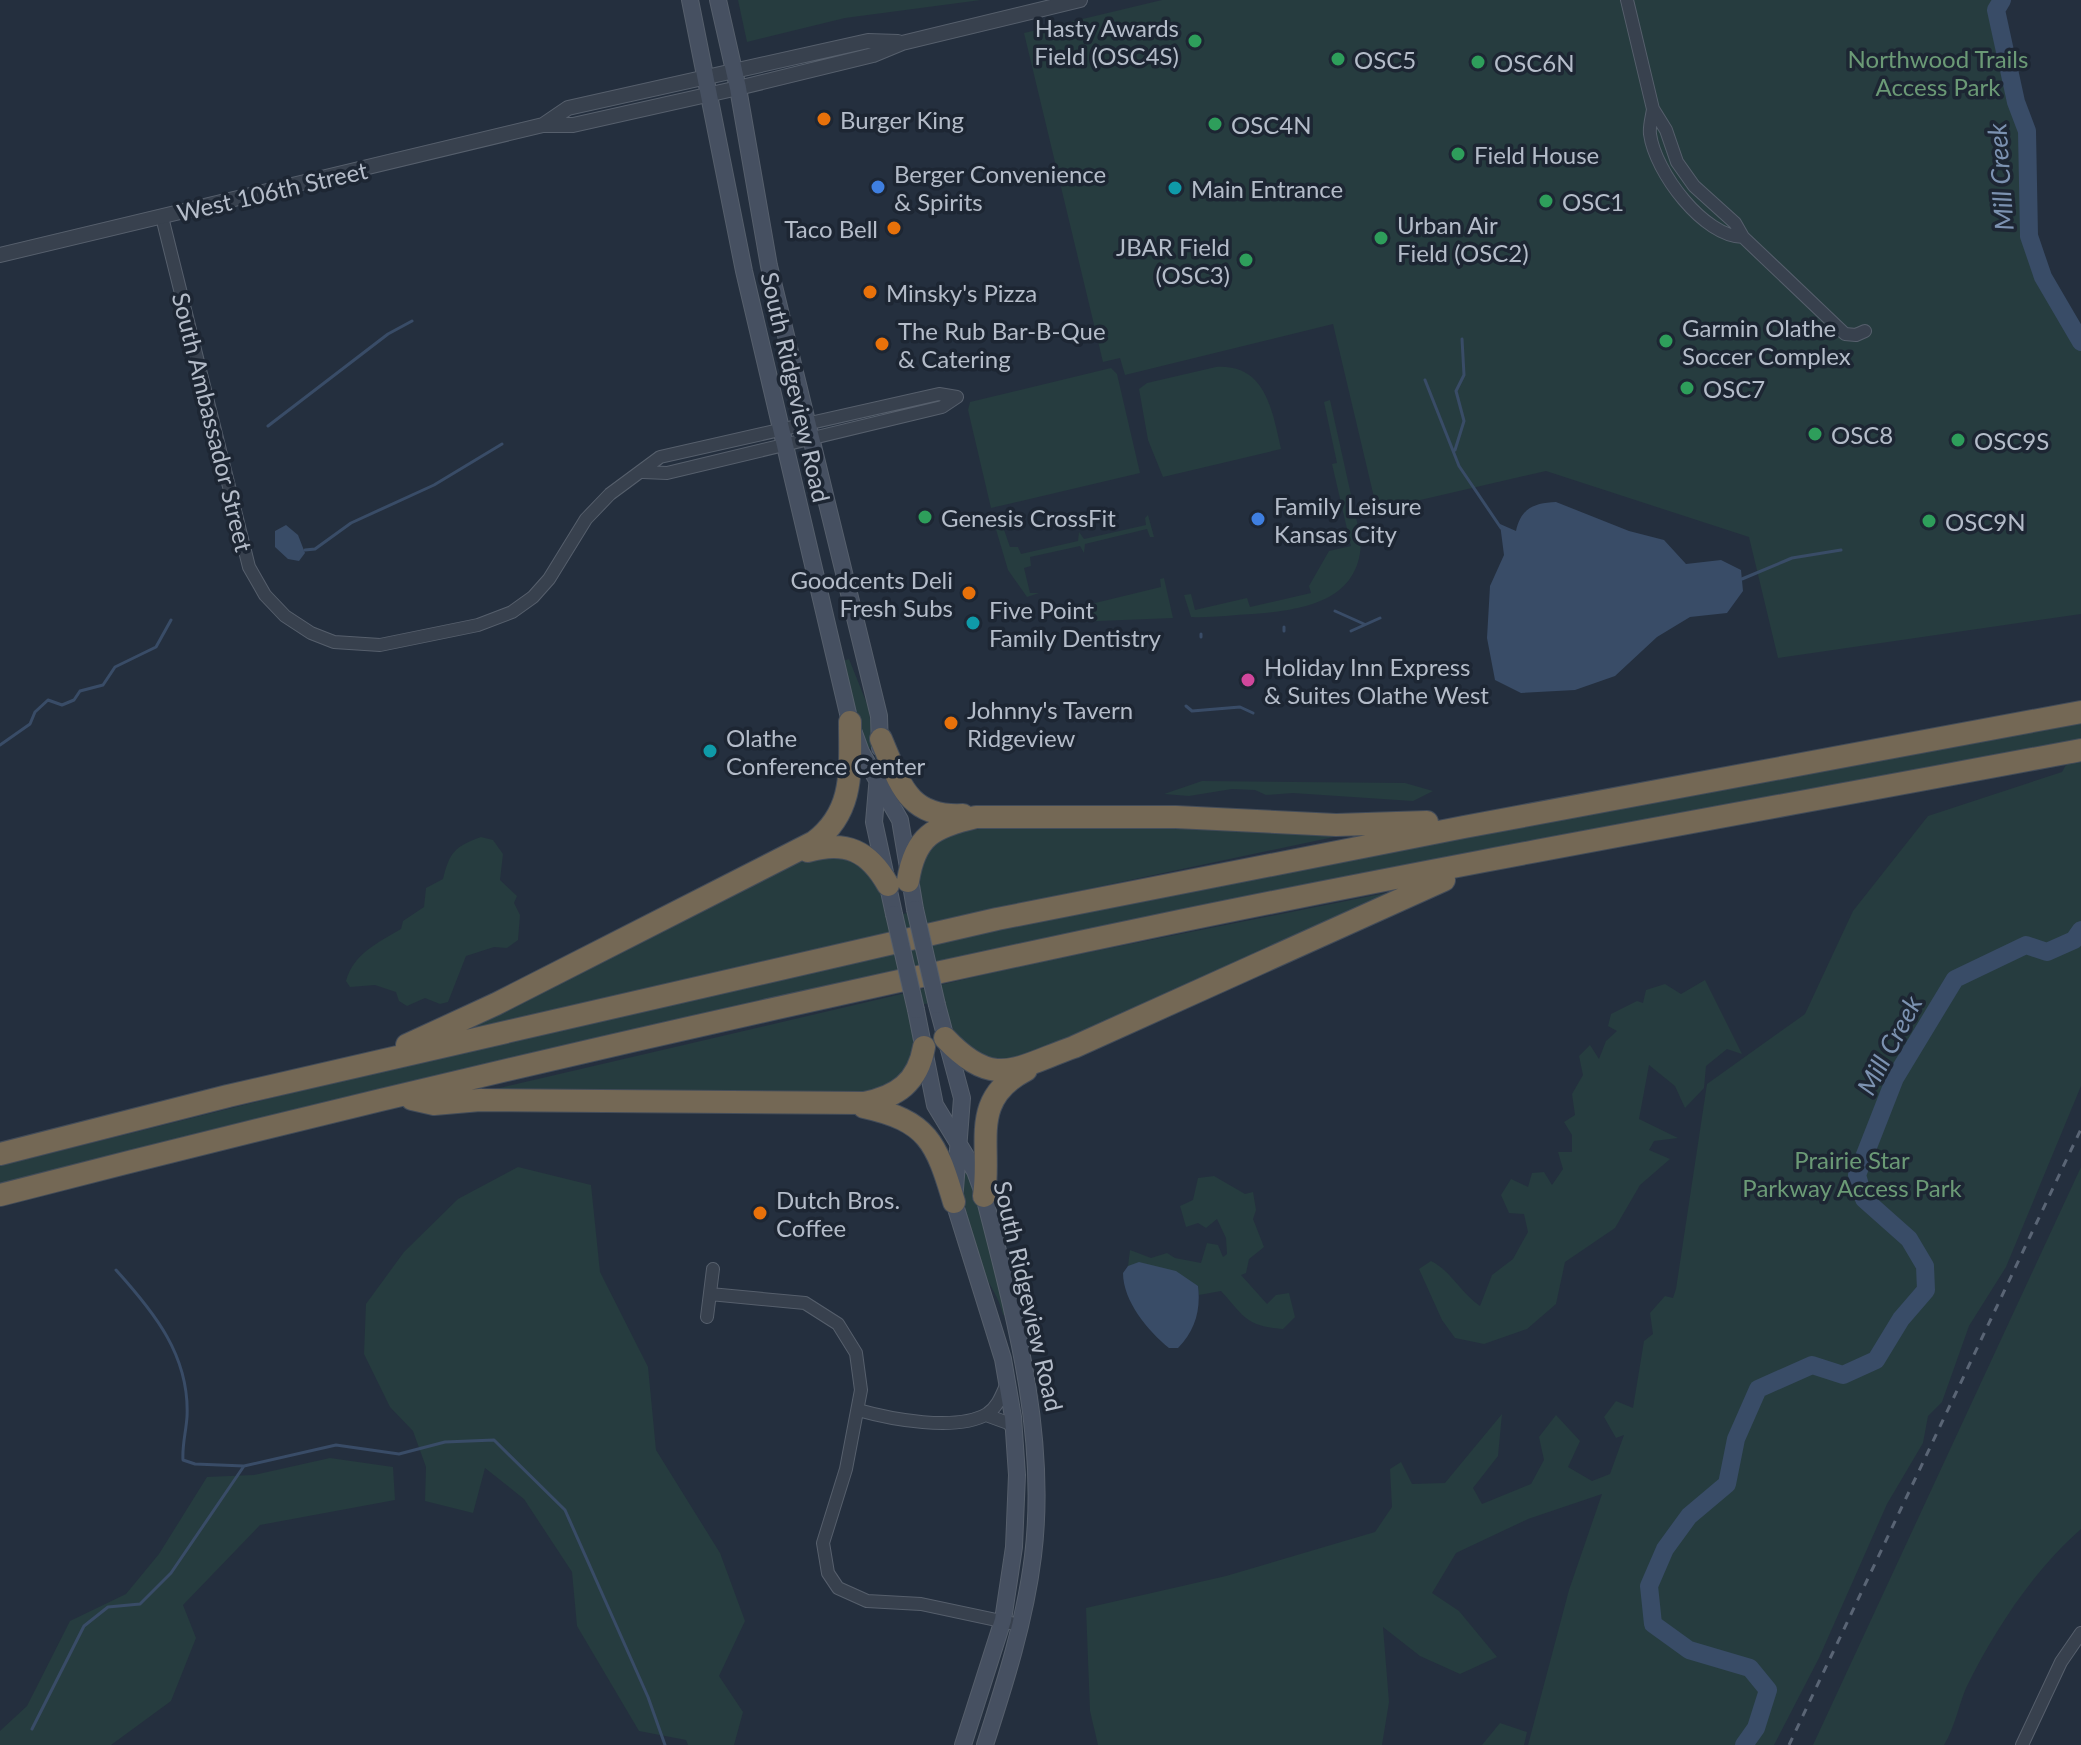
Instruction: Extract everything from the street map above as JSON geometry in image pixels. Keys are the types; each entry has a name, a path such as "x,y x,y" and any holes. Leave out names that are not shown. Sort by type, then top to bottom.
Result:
{"highway":[{"path":"0,1154 370,1064 997,919 1464,827 2081,712"},
{"path":"370,1064 780,862 827,832 842,813 850,783 850,722"},
{"path":"881,739 906,793 917,805 935,815 1176,817 1336,825 1424,822 1464,827"},
{"path":"0,1195 401,1096 1018,956 1492,861 2081,750"},
{"path":"780,862 830,845 846,846 873,861 898,883 922,840 944,826 976,817"},
{"path":"984,1196 989,1166 984,1134 995,1094 1015,1076 1386,904 1492,861"},
{"path":"945,1038 967,1062 994,1071 1020,1067 1074,1047"},
{"path":"401,1096 434,1104 495,1100 864,1103 893,1096 916,1072 924,1047"},
{"path":"839,1104 886,1112 905,1118 922,1130 941,1158 954,1202"}],"main road":[{"name":"South Ridgeview Road","path":"690,0 708,77 744,271 850,722 861,752 900,820 894,914 935,1105 977,1175 984,1196 1032,1415 1037,1505 1032,1565 1020,1625 985,1745"},
{"name":"South Ridgeview Road","path":"718,0 736,80 769,266 879,716 881,739 874,822 898,883 915,909 945,1038 960,1083 954,1202 993,1320 1014,1429 1016,1511 1003,1620 963,1745"},
{"path":"1010,1403 1032,1415"}],"street":[{"name":"West 106th Street","path":"543,125 568,108 708,77 736,80 873,55 902,43 1080,0"},
{"path":"1627,0 1653,109 1652,142 1662,170 1673,187 1723,234 1743,237 1845,334 1856,335 1865,331"},
{"name":"West 106th Street","path":"0,255 543,125 573,125 711,94 736,80"},
{"name":"South Ambassador Street","path":"162,217 244,553 255,580 285,616 323,638 361,646 390,643 503,617 541,588 586,519 610,494 643,472"},
{"path":"643,472 660,457 686,449 782,437 942,407 957,397 939,394 810,431"},
{"path":"643,472 667,473 782,437"},
{"path":"707,1317 713,1269"},
{"path":"710,1294 793,1300 825,1313 844,1330 856,1353 861,1378 858,1410 843,1480 823,1543 824,1562 833,1581 844,1592 867,1601 921,1604 1020,1625"},
{"path":"986,1415 998,1403 1007,1382"},
{"path":"858,1410 928,1422 986,1415 1008,1423 1014,1429"},
{"path":"2022,1745 2079,1641"}],"green space":[{"path":"738,0 981,0 845,18 747,42"},
{"name":"Garmin Olathe Soccer Complex","path":"1162,0 2002,0 1996,10 2016,102 2027,131 2029,236 2043,277 2081,342 2081,614 1778,658 1749,537 1546,471 1377,510 1333,324 1125,375 1120,358 1103,362 1024,33"},
{"path":"1216,367 1233,368 1256,381 1270,405 1281,449 1163,477 1148,440 1139,389 1147,383"},
{"path":"1111,368 1117,374 1140,473 991,508 968,410 970,402"},
{"path":"1330,400 1361,540 1358,561 1351,577 1340,590 1309,605 1272,612 1191,617 1184,595 1191,594 1195,610 1247,598 1250,607 1311,593 1309,586 1329,551 1351,546 1332,464 1337,463 1324,402"},
{"path":"1148,515 1154,537 1150,537 1147,529 1085,544 1084,553 1080,546 1030,557 1031,566 1024,568 1030,593 1039,593 1027,597 1008,570 995,526 999,521 1012,518 1002,524 1010,547 1018,547 1021,554 1078,541 1079,532 1084,539 1146,525"},
{"path":"1164,578 1173,618 1073,622 1039,609 1051,605 1054,613 1161,587 1160,579"},
{"path":"849,659 869,709 873,748 867,748 860,734 843,661"},
{"path":"2081,721 2081,740 1768,801 0,1187 0,1166 412,1063 1104,905"},
{"name":"Prairie Star Parkway Access Park","path":"2081,751 2081,1086 2006,1267 1969,1326 1942,1402 1928,1416 1923,1443 1887,1504 1819,1658 1774,1745 1528,1745 1569,1590 1602,1494 1528,1519 1456,1553 1432,1593 1459,1611 1497,1657 1460,1674 1420,1656 1383,1627 1389,1702 1382,1745 1098,1745 1090,1711 1086,1608 1226,1576 1375,1532 1392,1507 1390,1469 1401,1462 1412,1484 1445,1483 1502,1414 1498,1456 1473,1488 1482,1504 1531,1484 1544,1460 1539,1437 1556,1415 1580,1441 1568,1467 1592,1481 1610,1474 1624,1435 1616,1438 1604,1417 1616,1401 1633,1408 1644,1341 1653,1334 1650,1313 1665,1296 1673,1298 1676,1289 1707,1084 1805,1014 1853,911 1928,816 2062,772 2073,752"},
{"path":"1202,781 1405,783 1433,791 1413,801 1293,793 1266,795 1255,790 1232,789 1189,796 1164,794"},
{"path":"1213,823 1353,833 1031,901 465,1031 463,1027 724,896 822,854 857,861 881,891 887,917 923,910 917,882 925,850 953,833 1004,825"},
{"path":"481,837 493,840 503,854 500,880 517,896 514,903 520,915 518,940 507,948 494,947 466,956 448,1002 440,1004 425,998 407,1006 399,1001 396,992 375,985 350,987 346,981 361,956 401,929 403,921 424,907 426,888 443,879 454,852"},
{"path":"1391,892 1393,897 1226,973 1009,1062 981,1056 964,1045 957,1037 943,1000 907,1008 915,1038 911,1061 889,1083 858,1093 491,1090 1030,964"},
{"path":"1705,980 1742,1054 1727,1049 1706,1066 1704,1088 1685,1108 1675,1086 1649,1065 1639,1119 1678,1138 1654,1141 1649,1150 1670,1159 1640,1185 1615,1228 1565,1262 1556,1304 1527,1329 1484,1344 1455,1338 1442,1320 1419,1269 1431,1261 1438,1265 1480,1306 1492,1275 1513,1259 1528,1232 1524,1214 1509,1213 1501,1195 1511,1179 1528,1187 1532,1173 1544,1172 1552,1185 1563,1169 1558,1152 1572,1152 1572,1135 1564,1122 1575,1115 1572,1094 1583,1075 1579,1056 1590,1045 1599,1059 1606,1041 1617,1031 1608,1026 1611,1014 1637,1001 1643,1003 1646,990 1665,984 1681,994"},
{"path":"518,1167 591,1185 600,1272 648,1367 656,1450 720,1553 745,1621 719,1676 743,1712 734,1745 688,1745 686,1740 639,1731 577,1626 572,1572 524,1499 485,1468 473,1513 425,1501 426,1467 413,1431 390,1407 364,1354 366,1304 404,1252 458,1199"},
{"path":"2081,1167 2081,1529 2031,1583 2002,1624 1966,1688 1944,1745 1813,1745"},
{"path":"963,1172 973,1184 1006,1314 1003,1315 970,1235 963,1197"},
{"path":"1214,1176 1245,1194 1253,1192 1256,1210 1253,1219 1264,1247 1249,1259 1246,1273 1241,1275 1267,1304 1276,1295 1289,1293 1295,1317 1283,1329 1270,1328 1246,1318 1221,1291 1199,1295 1198,1286 1128,1266 1130,1250 1151,1258 1167,1253 1175,1258 1201,1263 1207,1243 1218,1245 1223,1257 1227,1254 1226,1238 1217,1219 1206,1228 1198,1223 1186,1227 1180,1206 1193,1200 1198,1178"},
{"path":"330,1458 393,1467 395,1500 260,1525 183,1605 196,1638 171,1701 111,1745 0,1745 0,1731 27,1706 70,1621 126,1594 159,1554 207,1477 254,1475"},
{"path":"1500,1723 1527,1732 1524,1745 1482,1745"}],"water":[{"path":"1556,502 1629,531 1664,540 1686,564 1721,560 1741,570 1743,591 1727,613 1690,617 1657,637 1615,676 1575,690 1521,693 1495,680 1487,638 1490,586 1504,555 1500,524 1516,531 1521,517 1530,508"},
{"path":"286,525 298,535 305,553 299,561 288,559 275,547 275,531"},
{"path":"1139,1262 1176,1271 1198,1286 1196,1320 1178,1348 1169,1348 1153,1333 1138,1315 1127,1294 1123,1273 1128,1266"}],"waterway":[{"name":"Mill Creek","path":"2002,0 1996,10 2016,102 2027,131 2029,236 2043,277 2081,342"},
{"path":"268,426 388,334 412,321"},
{"path":"1455,450 1464,421 1456,391 1464,375 1462,339"},
{"path":"1425,380 1459,466 1501,528"},
{"path":"305,550 315,549 351,523 434,485 502,444"},
{"path":"1742,579 1792,558 1841,550"},
{"path":"1335,611 1364,624"},
{"path":"1351,631 1380,618"},
{"path":"0,745 30,724 35,712 48,700 62,705 74,700 80,691 103,685 115,667 156,647 171,620"},
{"path":"1186,706 1192,711 1240,707 1253,713"},
{"name":"Mill Creek","path":"1744,1745 1756,1728 1768,1690 1750,1668 1689,1650 1653,1624 1649,1586 1665,1549 1689,1516 1727,1484 1736,1439 1758,1389 1812,1365 1843,1375 1876,1360 1901,1319 1926,1290 1925,1266 1909,1239 1864,1199 1857,1175 1895,1078 1955,979 2026,945 2047,952 2074,940 2081,930"},
{"path":"116,1270 144,1302 167,1336 183,1374 187,1417 183,1460 195,1464 244,1466 336,1445 399,1454 445,1442 494,1440 565,1510 648,1697 665,1745"},
{"path":"32,1729 84,1626 108,1607 140,1604 171,1573 244,1466"}],"railway":[{"path":"1789,1745 2081,1129"}],"place":[{"name":"Hasty Awards Field (OSC4S)","path":"1195,41"},
{"name":"OSC5","path":"1338,59"},
{"name":"OSC6N","path":"1478,62"},
{"name":"Burger King","path":"824,119"},
{"name":"OSC4N","path":"1215,124"},
{"name":"Field House","path":"1458,154"},
{"name":"Berger Convenience & Spirits","path":"878,187"},
{"name":"Main Entrance","path":"1175,188"},
{"name":"OSC1","path":"1546,201"},
{"name":"Taco Bell","path":"894,228"},
{"name":"Urban Air Field (OSC2)","path":"1381,238"},
{"name":"JBAR Field (OSC3)","path":"1246,260"},
{"name":"Minsky's Pizza","path":"870,292"},
{"name":"Garmin Olathe Soccer Complex","path":"1666,341"},
{"name":"The Rub Bar-B-Que & Catering","path":"882,344"},
{"name":"OSC7","path":"1687,388"},
{"name":"OSC8","path":"1815,434"},
{"name":"OSC9S","path":"1958,440"},
{"name":"Genesis CrossFit","path":"925,517"},
{"name":"Family Leisure Kansas City","path":"1258,519"},
{"name":"OSC9N","path":"1929,521"},
{"name":"Goodcents Deli Fresh Subs","path":"969,593"},
{"name":"Five Point Family Dentistry","path":"973,623"},
{"name":"Holiday Inn Express & Suites Olathe West","path":"1248,680"},
{"name":"Johnny's Tavern Ridgeview","path":"951,723"},
{"name":"Olathe Conference Center","path":"710,751"},
{"name":"Dutch Bros. Coffee","path":"760,1213"}],"park label":[{"name":"Northwood Trails Access Park","path":"1938,72"}]}
